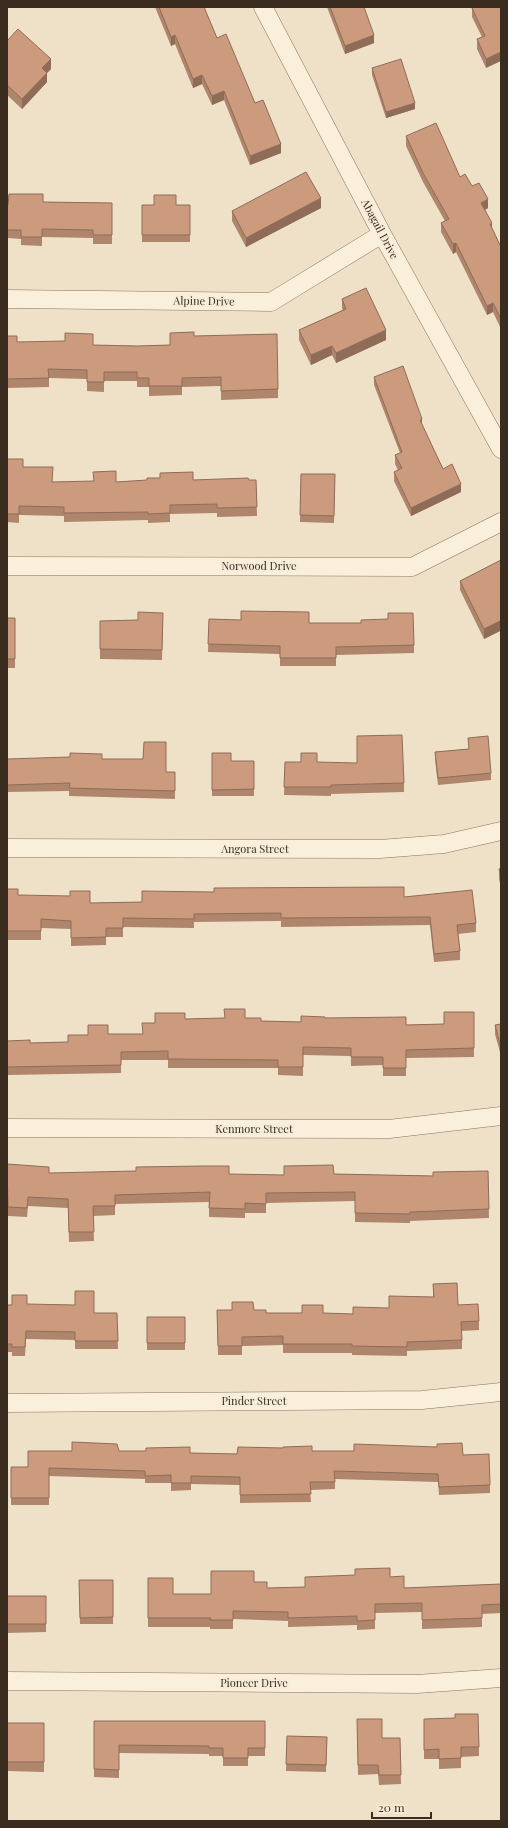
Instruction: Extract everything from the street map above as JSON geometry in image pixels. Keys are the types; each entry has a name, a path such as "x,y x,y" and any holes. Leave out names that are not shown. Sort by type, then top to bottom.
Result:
{"street":[{"name":"Abagail Drive","path":"263,7 382,234 501,449"},
{"name":"Alpine Drive","path":"7,299 271,302 382,234"},
{"name":"Norwood Drive","path":"7,566 412,566 501,522"},
{"name":"Angora Street","path":"7,848 380,849 444,844 501,830"},
{"name":"Kenmore Street","path":"7,1128 389,1129 501,1116"},
{"name":"Pinder Street","path":"7,1403 422,1400 501,1392"},
{"name":"Pioneer Drive","path":"7,1681 417,1684 501,1678"}],"building":[{"path":"159,7 204,7 217,38 226,34 255,103 263,100 281,144 250,156 224,91 212,96 202,75 193,79 175,35 171,37"},
{"path":"330,7 364,7 374,35 345,46"},
{"path":"501,7 501,52 486,59 477,39 485,36 472,8"},
{"path":"18,29 51,59 42,68 47,73 22,99 7,85 7,41"},
{"path":"401,59 415,103 386,112 372,68"},
{"path":"436,123 460,177 465,174 472,186 479,183 488,199 481,203 492,223 490,224 501,247 501,319 493,303 487,306 456,243 453,244 441,223 449,219 423,173 406,136"},
{"path":"306,172 321,198 246,238 232,211"},
{"path":"9,194 43,194 43,202 112,203 112,235 93,235 93,230 42,229 42,237 21,237 21,230 7,230 7,204 8,205"},
{"path":"154,195 176,195 176,205 190,205 190,235 142,235 142,205 154,205"},
{"path":"366,288 386,330 336,353 332,346 311,355 299,330 346,309 342,299"},
{"path":"194,332 194,336 277,334 278,389 221,391 221,377 182,378 182,386 149,386 149,378 137,378 137,372 104,372 104,382 87,382 87,370 48,369 49,378 7,379 7,336 17,336 17,342 65,341 65,333 93,334 93,345 137,346 170,345 170,333"},
{"path":"403,366 422,419 420,420 443,469 452,464 461,484 411,508 394,472 402,468 395,455 402,452 374,377"},
{"path":"7,459 23,459 23,467 53,467 52,482 94,481 93,472 116,471 116,482 160,478 160,473 193,472 193,480 248,478 249,480 256,480 257,507 217,508 217,504 170,505 170,513 148,514 148,512 64,513 64,507 19,506 19,514 7,514"},
{"path":"301,474 335,474 334,516 300,515"},
{"path":"501,560 501,623 500,621 484,629 460,581"},
{"path":"241,611 309,612 309,623 361,623 361,620 388,619 388,613 413,613 414,645 336,647 336,658 280,658 280,646 208,644 209,619 241,620"},
{"path":"138,612 163,613 162,650 100,649 100,621 138,620"},
{"path":"7,618 15,618 15,659 7,659"},
{"path":"402,735 404,783 331,785 331,787 284,787 285,762 301,762 301,753 317,753 317,762 357,763 357,736"},
{"path":"488,736 491,773 438,778 435,752 469,749 468,738"},
{"path":"144,742 166,742 166,772 175,772 175,791 69,788 70,783 7,785 7,759 70,757 70,753 102,754 102,759 143,759"},
{"path":"212,753 231,753 231,761 254,761 254,789 212,790"},
{"path":"404,887 404,897 472,890 476,923 457,925 460,951 434,954 430,917 281,918 281,913 194,914 194,919 123,918 123,928 106,928 106,937 71,938 71,921 41,919 41,931 7,931 7,889 18,889 18,895 70,896 70,891 90,891 90,903 142,902 142,891 214,892 214,888"},
{"path":"224,1009 245,1009 245,1018 261,1018 261,1021 301,1022 301,1016 325,1018 406,1017 406,1025 444,1024 444,1012 474,1012 474,1048 406,1050 406,1068 383,1068 383,1057 351,1057 351,1048 303,1047 303,1067 278,1067 278,1060 168,1059 168,1051 121,1052 121,1065 7,1067 7,1041 30,1040 30,1043 68,1042 68,1035 88,1035 88,1025 108,1025 108,1034 143,1034 142,1023 155,1023 155,1013 185,1013 185,1019 225,1018"},
{"path":"501,1024 501,1048 495,1025"},
{"path":"7,1164 49,1167 49,1173 136,1171 136,1167 229,1166 229,1174 284,1175 284,1166 333,1165 334,1174 433,1176 433,1172 488,1171 489,1209 410,1212 410,1214 355,1213 355,1192 266,1193 266,1204 245,1203 245,1209 209,1208 210,1192 115,1195 115,1206 93,1206 94,1232 69,1232 68,1199 28,1197 27,1208 8,1207"},
{"path":"457,1283 458,1305 478,1304 479,1321 461,1322 462,1340 407,1342 407,1347 352,1346 352,1344 283,1344 283,1336 242,1337 242,1346 218,1346 217,1310 232,1310 232,1302 253,1302 254,1310 266,1310 266,1313 302,1313 302,1305 323,1305 323,1313 353,1314 353,1307 389,1308 389,1296 434,1297 433,1284"},
{"path":"75,1291 94,1291 94,1313 117,1313 118,1341 75,1341 75,1332 26,1331 25,1347 12,1347 12,1344 7,1344 7,1305 12,1305 12,1295 27,1295 27,1304 75,1305"},
{"path":"147,1317 185,1317 185,1343 147,1343"},
{"path":"72,1442 117,1444 119,1451 146,1451 146,1448 190,1447 190,1453 237,1454 238,1447 283,1448 312,1446 312,1451 354,1451 354,1444 437,1447 437,1444 462,1443 463,1455 489,1454 490,1485 439,1487 438,1474 334,1471 335,1482 310,1482 311,1494 240,1495 240,1477 191,1476 191,1483 171,1483 171,1475 145,1476 145,1471 49,1468 49,1498 11,1498 11,1467 28,1467 28,1451 72,1451"},
{"path":"390,1568 390,1577 404,1576 404,1588 501,1584 501,1604 482,1605 482,1618 422,1620 422,1603 375,1604 375,1620 357,1621 357,1616 288,1618 288,1612 233,1611 233,1620 210,1620 211,1618 148,1618 148,1578 173,1578 173,1594 211,1594 211,1571 254,1571 254,1582 267,1582 267,1588 305,1587 305,1577 355,1575 355,1569"},
{"path":"79,1580 113,1580 113,1617 80,1618"},
{"path":"7,1596 46,1596 46,1624 7,1624"},
{"path":"455,1714 478,1714 479,1747 461,1747 461,1758 439,1759 439,1749 424,1750 424,1719 455,1718"},
{"path":"357,1719 382,1719 382,1738 400,1738 401,1775 379,1775 378,1765 358,1765"},
{"path":"94,1721 265,1721 265,1748 248,1748 248,1758 223,1758 223,1748 209,1748 209,1746 119,1745 119,1770 94,1769"},
{"path":"7,1723 44,1723 44,1762 7,1762"},
{"path":"287,1736 327,1737 326,1765 286,1764"}]}
